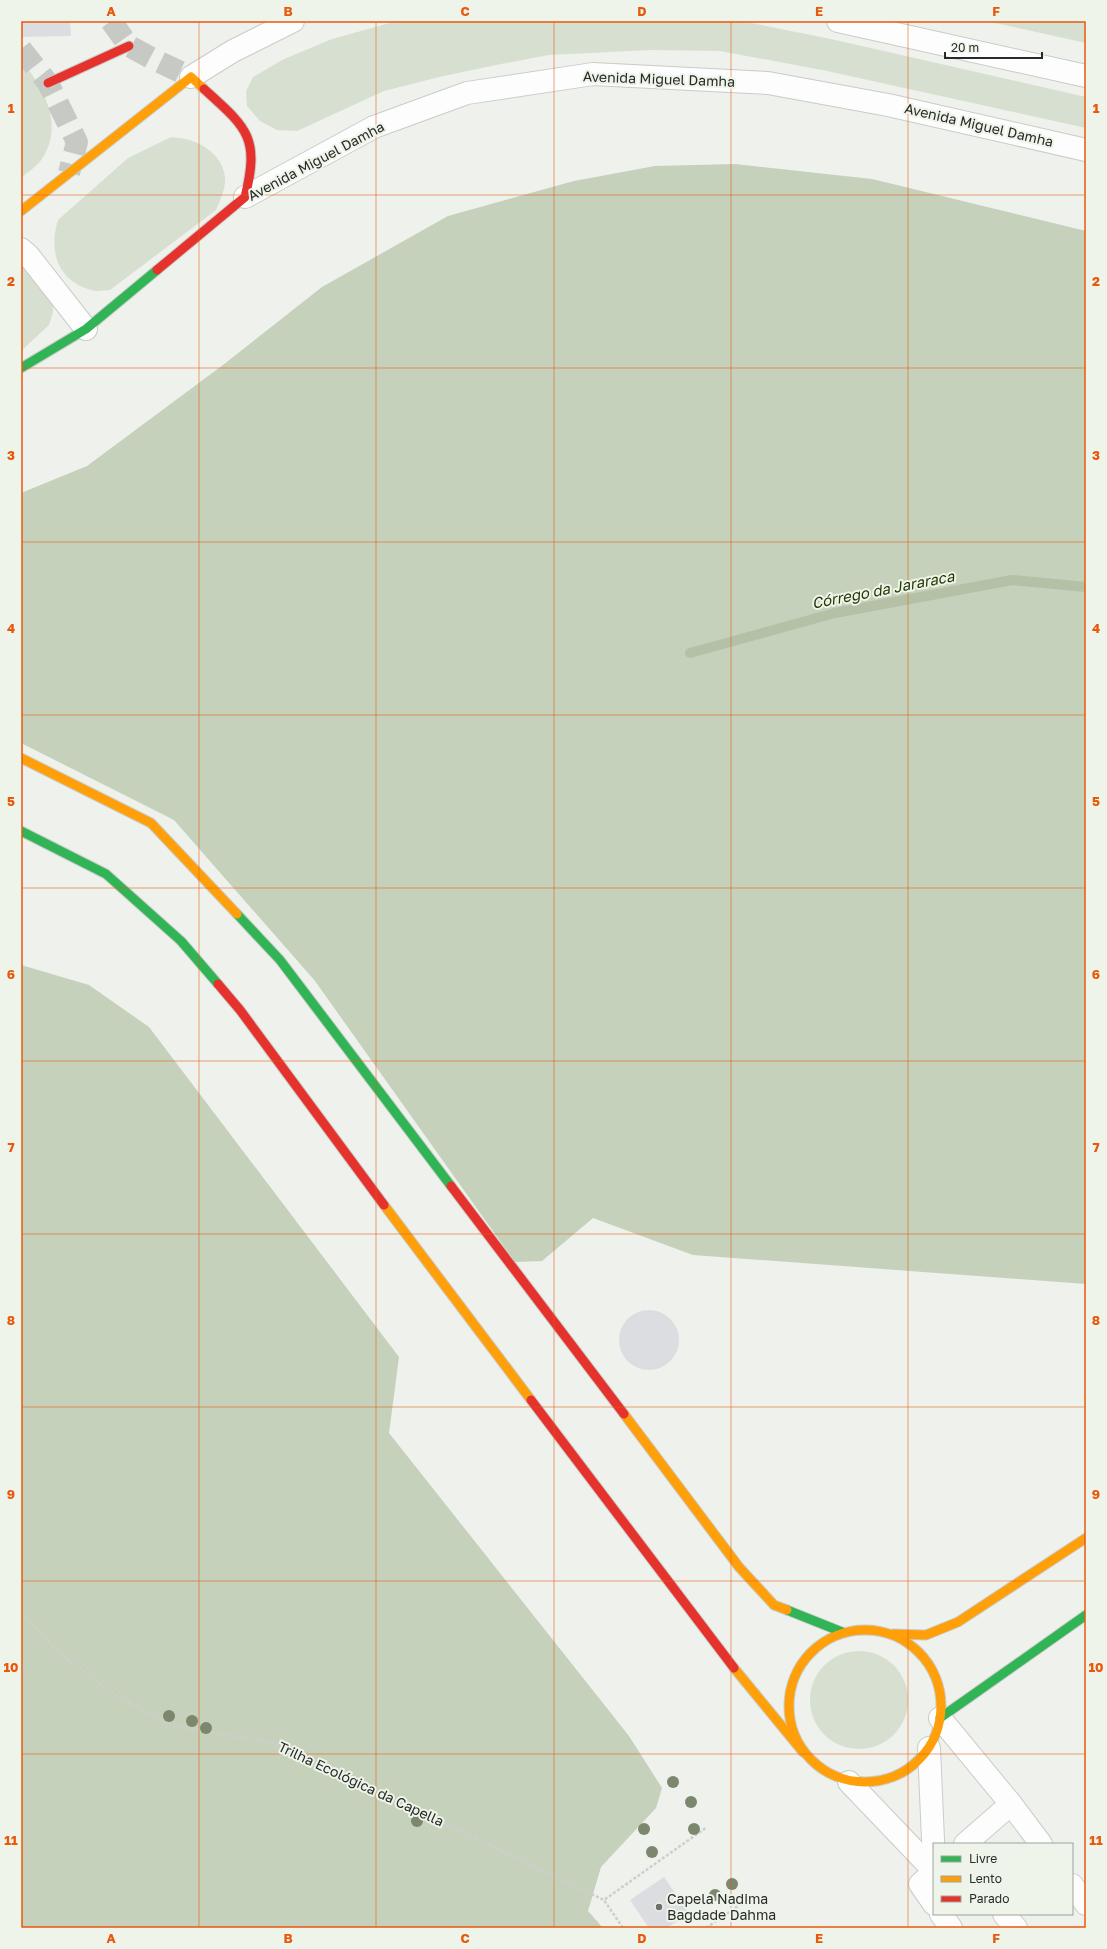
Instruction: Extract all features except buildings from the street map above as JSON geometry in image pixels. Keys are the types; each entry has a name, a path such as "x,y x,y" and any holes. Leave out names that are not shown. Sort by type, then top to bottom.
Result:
{"street":[{"path":"21,211 191,77 233,51 293,21"},
{"path":"838,21 1086,76"},
{"path":"48,83 129,46"},
{"name":"Avenida Miguel Damha","path":"21,368 86,329 245,197 374,127 468,93 593,74 768,83 888,105 1086,150"},
{"path":"191,77 231,114 248,135 252,170 245,197"},
{"path":"21,249 28,255 86,329"},
{"path":"21,758 151,823 280,960 739,1567 774,1605 842,1632"},
{"path":"21,831 106,874 186,946 240,1010 352,1163 743,1680 803,1752 816,1766 831,1776 849,1782 867,1783 885,1780 902,1773 917,1762 929,1748 940,1718 940,1692 931,1668 915,1648 893,1634"},
{"path":"803,1752 792,1731 788,1706 792,1682 803,1661 821,1644 842,1632 859,1629 876,1630 893,1634 926,1635 958,1622 1086,1538"},
{"path":"940,1718 1086,1615"},
{"path":"940,1718 1011,1804 1040,1843"},
{"path":"929,1748 933,1843"},
{"path":"849,1782 933,1870"},
{"path":"966,1843 1011,1804"},
{"path":"933,1872 920,1884 933,1903"},
{"path":"1073,1887 1086,1904"},
{"path":"942,1915 951,1928"},
{"path":"1005,1915 1016,1928"}],"path":[{"name":"Trilha Ecológica da Capella","path":"21,1613 57,1651 120,1698 173,1726 279,1744 604,1900"},
{"path":"623,1928 604,1900 707,1827"},
{"path":"706,1928 754,1895"}],"green space":[{"path":"397,21 741,21 831,39 1086,97 1086,128 827,71 720,51 650,50 549,55 501,64 439,77 384,91 297,131 277,130 260,121 247,106 246,91 253,77 282,60 332,39"},
{"path":"986,21 1086,21 1086,43"},
{"path":"21,60 37,82 43,94 51,119 52,133 49,146 42,159 35,167 21,178"},
{"path":"171,137 187,139 204,146 222,165 225,186 216,210 110,290 93,291 80,286 63,272 58,263 54,243 58,220 128,158"},
{"path":"735,164 872,179 1086,231 1086,1284 693,1255 593,1218 542,1261 515,1262 315,981 174,820 21,743 21,493 87,466 223,365 322,287 448,216 574,181 655,166"},
{"path":"21,265 35,269 52,296 53,312 49,325 21,351"},
{"path":"21,965 89,985 149,1027 399,1357 389,1433 629,1736 662,1788 656,1808 601,1867 588,1911 603,1928 21,1928"},
{"path":"859,1651 878,1654 894,1665 905,1681 908,1700 905,1719 894,1735 878,1746 859,1749 840,1746 824,1735 813,1719 810,1700 813,1681 824,1665 840,1654"}],"waterway":[{"name":"Córrego da Jararaca","path":"690,653 835,613 1012,580 1086,587"}],"tunnel":[{"path":"111,21 129,46 191,77"},
{"path":"21,49 48,83 77,142 69,173"}],"traffic: fast":[{"path":"21,368 86,329 157,270"},
{"path":"21,831 106,874 181,941 218,984"},
{"path":"237,914 280,960 451,1186"},
{"path":"787,1610 842,1632"},
{"path":"940,1718 1086,1615"}],"traffic: slow":[{"path":"21,211 191,77 204,89"},
{"path":"21,758 151,823 237,914"},
{"path":"384,1205 531,1400"},
{"path":"624,1414 739,1567 774,1605 787,1610"},
{"path":"893,1634 926,1635 958,1622 1086,1538"},
{"path":"858,1630 872,1630 887,1633 901,1639 919,1652 932,1670 938,1684 941,1706 938,1728 932,1742 919,1760 901,1773 887,1779 872,1782 858,1782 843,1779 829,1773 817,1765 806,1754 798,1742 792,1728 789,1713 789,1699 792,1684 798,1670 806,1658 817,1647 829,1639 843,1633 858,1630"},
{"path":"734,1668 803,1752"}],"traffic: jam":[{"path":"48,83 129,46"},
{"path":"157,270 245,197 251,160 250,147 246,135 240,124 231,114 204,89"},
{"path":"218,984 240,1010 384,1205"},
{"path":"451,1186 624,1414"},
{"path":"531,1400 734,1668"}],"place":[{"name":"Capela Nadima Bagdade Dahma","path":"659,1907"}]}
